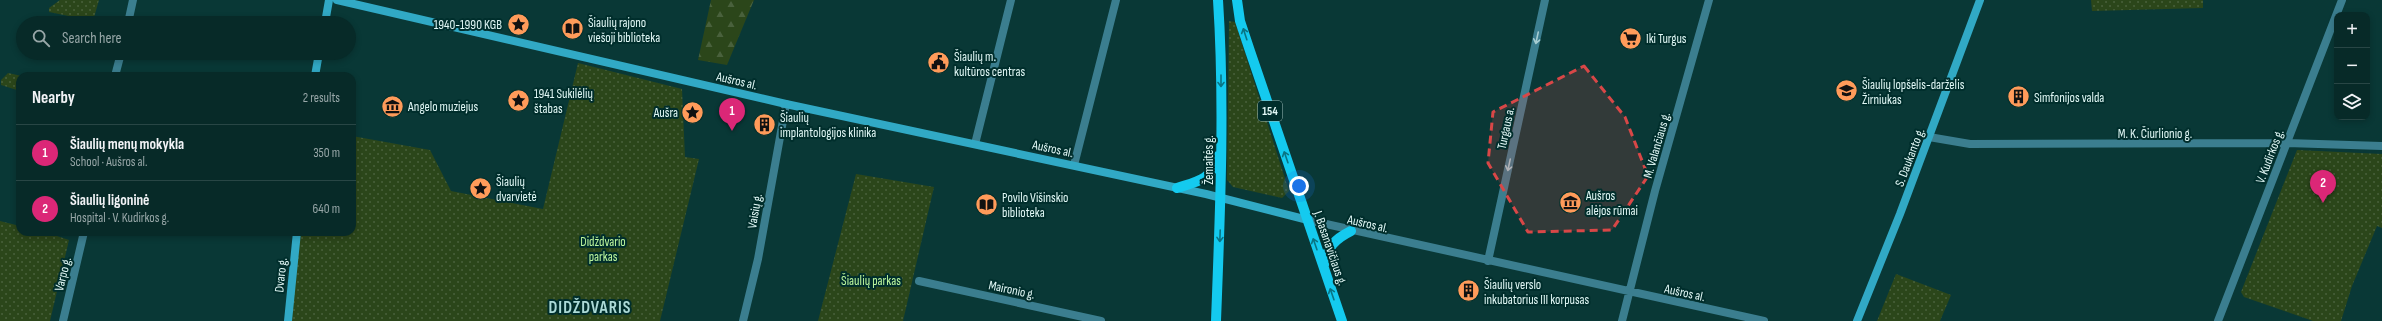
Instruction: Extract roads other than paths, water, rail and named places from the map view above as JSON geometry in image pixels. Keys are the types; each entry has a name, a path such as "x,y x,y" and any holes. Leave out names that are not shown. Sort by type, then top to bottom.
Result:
{"main road":[{"path":"326,16 329,0"},
{"name":"Aušros al.","path":"337,0 786,104 1221,197 1308,220"},
{"name":"Žemaitės g.","path":"1216,321 1221,197 1221,48 1218,0"},
{"name":"J. Basanavičiaus g.","path":"1237,0 1245,36 1342,321"},
{"name":"S. Daukanto g.","path":"1857,321 1929,137 1980,0"},
{"path":"316,72 318,60"},
{"path":"1177,188 1205,179 1215,166 1221,144"},
{"path":"1323,267 1326,254 1334,242 1351,232"},
{"name":"Dvaro g.","path":"288,321 297,236"}],"street":[{"path":"130,16 134,0"},
{"path":"975,144 1011,0"},
{"path":"1074,165 1116,0"},
{"name":"Turgaus a.","path":"1488,261 1545,0"},
{"name":"M. Valančiaus g.","path":"1622,321 1628,292 1709,0"},
{"name":"V. Kudirkos g.","path":"2218,321 2342,0"},
{"path":"116,72 119,60"},
{"name":"Vaisių g.","path":"743,321 758,259 786,104"},
{"name":"M. K. Čiurlionio g.","path":"1929,137 1970,144 2287,143 2382,146"},
{"name":"Aušros al.","path":"1308,220 1351,232 1764,321"},
{"name":"Varpo g.","path":"62,321 83,236"},
{"name":"Maironio g.","path":"919,281 1101,321"}],"place":[{"name":"1940-1990 KGB","path":"518,24"},
{"name":"Šiaulių rajono viešoji biblioteka","path":"573,29"},
{"name":"Iki Turgus","path":"1630,38"},
{"name":"Šiaulių m. kultūros centras","path":"938,63"},
{"name":"Šiaulių lopšelis-darželis Žirniukas","path":"1847,91"},
{"name":"Simfonijos valda","path":"2018,97"},
{"name":"1941 Sukilėlių štabas","path":"519,100"},
{"name":"Angelo muziejus","path":"392,106"},
{"name":"Aušra","path":"693,112"},
{"name":"Šiaulių implantologijos klinika","path":"764,124"},
{"name":"Šiaulių menų mokykla","path":"732,131"},
{"name":"Šiaulių dvarvietė","path":"481,188"},
{"name":"Aušros alėjos rūmai","path":"1570,202"},
{"name":"Šiaulių ligoninė","path":"2323,203"},
{"name":"Povilo Višinskio biblioteka","path":"987,204"},
{"name":"Šiaulių verslo inkubatorius III korpusas","path":"1468,291"}],"district":[{"name":"DIDŽDVARIS","path":"590,307"}],"park label":[{"name":"Didždvario parkas","path":"603,248"},
{"name":"Šiaulių parkas","path":"871,280"}]}
